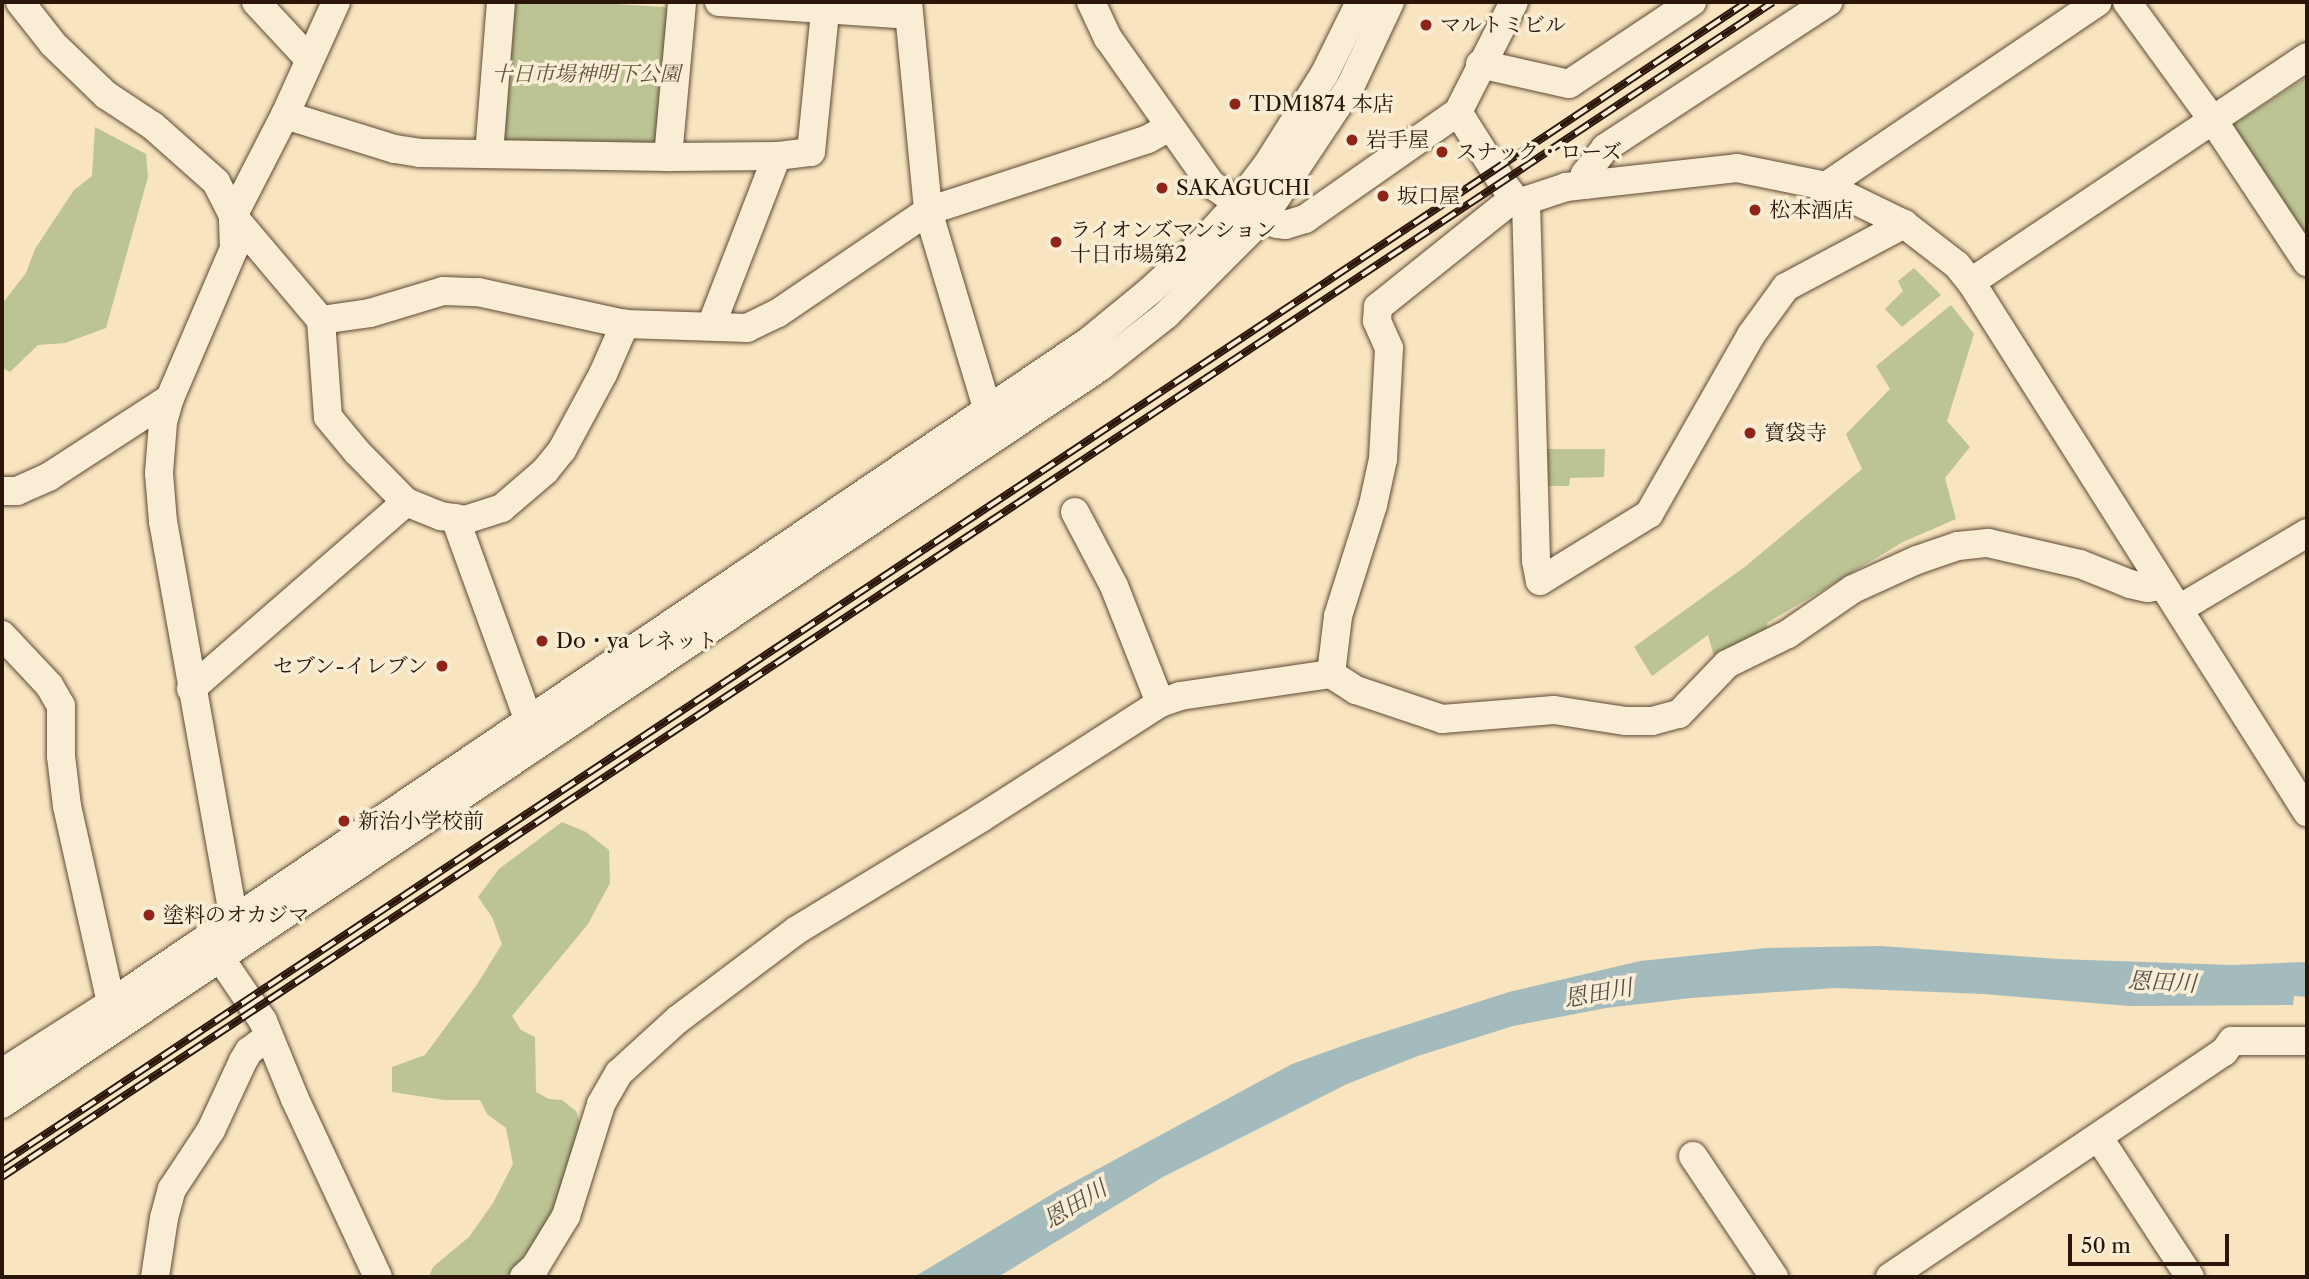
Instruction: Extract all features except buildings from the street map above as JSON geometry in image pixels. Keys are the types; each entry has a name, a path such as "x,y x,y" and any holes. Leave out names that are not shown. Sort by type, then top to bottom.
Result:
{"street":[{"path":"20,2 53,44 106,95 153,127 216,182 233,216 321,320 328,417 357,452 406,502 465,520 502,508 545,471 562,450 625,324"},
{"path":"256,2 308,58"},
{"path":"234,920 170,572 159,473 163,422 170,398 234,249 233,216 285,115 308,58 336,2"},
{"path":"489,154 501,2"},
{"path":"668,157 682,2"},
{"path":"719,2 825,10 909,8 928,211 987,408"},
{"path":"1091,2 1108,38 1211,184 1262,219 1285,225 1305,219 1458,112 1480,64 1514,2"},
{"path":"2,1073 111,1003 1089,341 1200,245 1238,203 1267,165 1324,75 1360,2"},
{"path":"2,1104 1100,367 1166,315 1262,219 1350,88 1390,2"},
{"path":"1480,64 1569,84 1692,2"},
{"path":"1585,185 1589,167 1605,148 1828,2"},
{"path":"1826,187 2098,2"},
{"path":"2127,2 2212,119 2307,262"},
{"path":"285,115 395,149 420,153 668,157 777,156 811,152 825,10"},
{"path":"1971,282 2307,57"},
{"path":"1458,112 1520,200 1536,561 1540,581 1649,514 1751,335 1786,287 1903,224"},
{"path":"321,320 370,313 443,291 490,294 625,324 747,328 778,313 928,211 1148,139 1170,127"},
{"path":"711,326 777,156"},
{"path":"1331,674 1338,616 1373,505 1383,458 1389,348 1377,321 1378,307 1520,200 1553,190 1585,185 1737,169 1826,187 1903,224 1957,265 1971,282 2307,812"},
{"path":"2,491 17,491 50,476 170,398"},
{"path":"191,689 406,502"},
{"path":"1075,512 1114,586 1160,703"},
{"path":"455,518 528,720"},
{"path":"2179,609 2287,542 2307,533"},
{"path":"524,1277 535,1267 566,1216 601,1104 619,1073 677,1020 797,930 981,818 1160,703 1180,695 1331,674 1356,690 1442,719 1554,709 1626,722 1651,721 1679,714 1727,664 1788,634 1853,589 1917,560 1958,546 1987,543 2080,564 2130,584 2148,588 2163,586"},
{"path":"2,635 49,685 61,706 61,756 67,806 111,1003"},
{"path":"221,959 263,1021 378,1277"},
{"path":"155,1277 164,1218 172,1189 211,1130 243,1061 249,1052 268,1037"},
{"path":"1890,1277 2224,1052 2232,1041 2307,1041"},
{"path":"2099,1138 2190,1277"},
{"path":"1693,1156 1774,1277"}],"green space":[{"name":"十日市場神明下公園","path":"512,2 581,2 665,7 672,15 663,140 651,145 506,147 499,140"},
{"path":"2307,77 2307,247 2231,134 2234,124"},
{"path":"95,127 146,154 148,177 106,328 65,343 38,345 10,372 2,368 2,304 26,273 35,249 74,190 92,176"},
{"path":"1914,268 1941,295 1902,327 1885,309 1903,291 1898,281"},
{"path":"1951,305 1974,334 1947,421 1970,447 1945,478 1956,519 1903,542 1767,623 1767,635 1714,656 1708,635 1652,676 1634,647 1746,566 1862,469 1846,434 1890,389 1876,366"},
{"path":"1542,449 1605,449 1604,477 1570,478 1569,486 1544,486"},
{"path":"562,822 586,832 609,850 610,883 588,924 512,1016 521,1030 535,1037 536,1092 549,1099 562,1100 576,1111 582,1130 557,1214 507,1277 429,1277 433,1267 469,1237 493,1203 513,1164 506,1128 487,1114 480,1100 444,1100 392,1092 392,1067 425,1055 476,986 502,944 492,917 478,897 499,869"}],"water":[{"name":"恩田川","path":"1881,946 2058,959 2232,965 2307,962 2307,997 2294,996 2293,1005 2129,1006 1984,994 1836,988 1691,998 1606,1008 1513,1026 1418,1056 1347,1084 1163,1177 998,1277 914,1277 1059,1190 1292,1064 1359,1040 1509,992 1640,961 1766,948"}],"railway":[{"path":"2,1163 1747,2"},
{"path":"2,1177 1773,2"}],"place":[{"name":"マルトミビル","path":"1426,25"},
{"name":"TDM1874 本店","path":"1235,104"},
{"name":"岩手屋","path":"1352,140"},
{"name":"スナック・ローズ","path":"1442,152"},
{"name":"SAKAGUCHI","path":"1162,188"},
{"name":"坂口屋","path":"1383,196"},
{"name":"松本酒店","path":"1755,210"},
{"name":"ライオンズマンション 十日市場第2","path":"1056,242"},
{"name":"寶袋寺","path":"1750,433"},
{"name":"Do・ya レネット","path":"542,641"},
{"name":"セブン-イレブン","path":"442,666"},
{"name":"新治小学校前","path":"344,821"},
{"name":"塗料のオカジマ","path":"149,915"}]}
